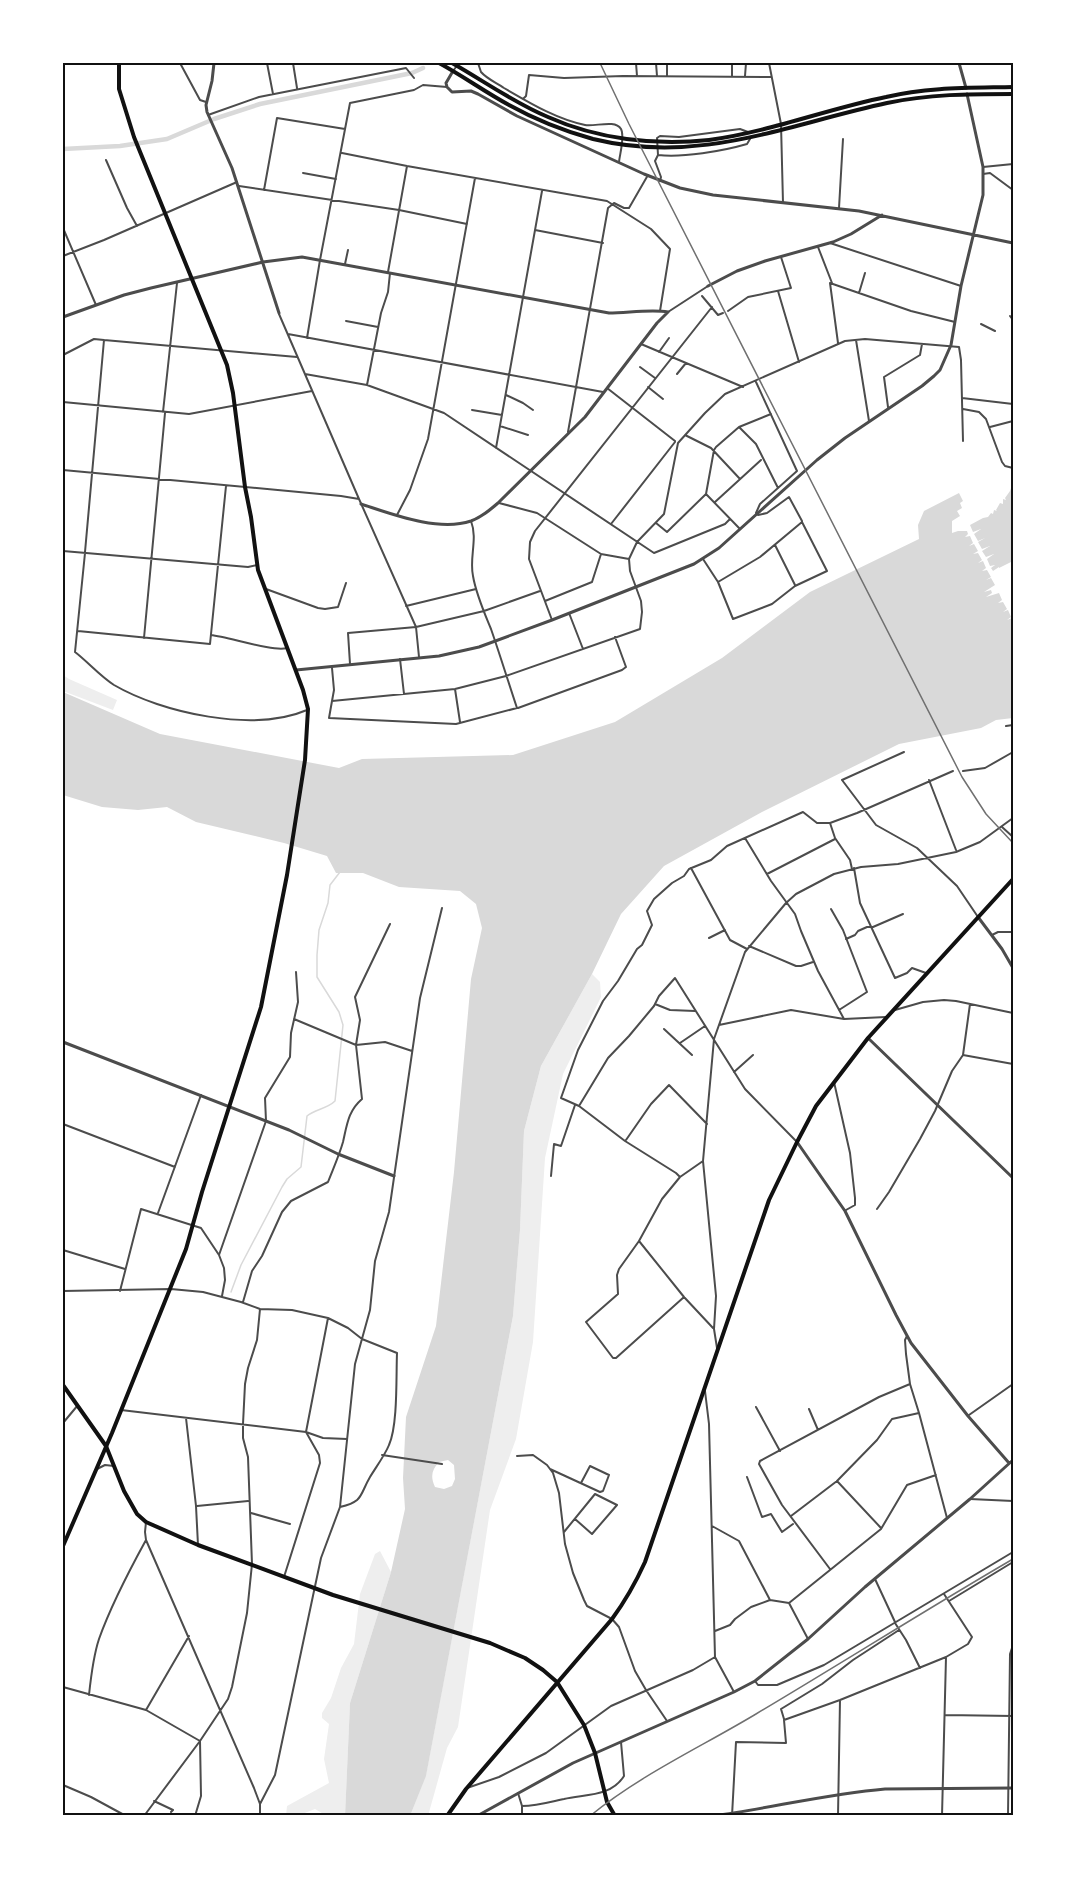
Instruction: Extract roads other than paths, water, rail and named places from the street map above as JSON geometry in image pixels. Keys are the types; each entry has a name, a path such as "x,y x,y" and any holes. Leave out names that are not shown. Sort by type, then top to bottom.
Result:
{"main road":[{"path":"63,1546 171,1289 261,1007 287,874 305,760 308,709 296,670 263,588 257,565 230,379 222,351 134,137 119,89 119,63"},
{"path":"439,63 507,104 537,119 594,139 659,148 712,145 750,139 886,103 936,95 1013,94"},
{"path":"456,64 548,118 599,133 659,142 710,139 748,132 885,97 948,88 1013,87"},
{"path":"447,1816 466,1789 626,1601 645,1562 769,1200 816,1106 892,1010 1013,879"},
{"path":"63,1385 106,1446 129,1499 139,1516 146,1522 198,1545 333,1595 475,1638 525,1658 543,1670 557,1682 584,1725 595,1753 607,1802 615,1816"}],"street":[{"path":"180,63 200,100 207,103"},
{"path":"214,63 207,103 208,116 238,184 287,334 416,627 419,657"},
{"path":"267,63 273,94"},
{"path":"293,63 297,88"},
{"path":"478,63 480,70 488,77 523,99 556,115 583,125 615,124 622,131 619,162"},
{"path":"636,63 637,76"},
{"path":"656,63 657,76"},
{"path":"667,63 667,76"},
{"path":"732,63 732,76"},
{"path":"745,76 746,63"},
{"path":"769,63 782,131 783,202"},
{"path":"296,670 462,651 495,641 674,573 703,559 719,548 817,460 934,376 944,364 951,345 983,195 983,167 959,63"},
{"path":"447,87 447,80 456,64"},
{"path":"208,116 297,88 406,68 414,78"},
{"path":"523,99 526,96 529,75 564,78 771,77"},
{"path":"307,338 350,103 414,90 423,85 447,87 452,92 471,91 517,116 648,176 680,188 713,195 839,208 882,215 1013,243"},
{"path":"264,189 278,118 346,129"},
{"path":"660,181 661,177 655,161 657,138 660,136 679,137 740,129 748,132"},
{"path":"839,208 843,138"},
{"path":"657,154 676,155 720,151 747,144 750,139"},
{"path":"983,167 1013,164 1013,150"},
{"path":"342,153 607,201 651,229 670,249 660,311"},
{"path":"106,160 137,226"},
{"path":"368,385 381,313 388,292 389,272 407,166"},
{"path":"303,173 336,179"},
{"path":"983,174 990,173 1013,190"},
{"path":"610,204 614,203 628,208 648,176"},
{"path":"398,515 428,439 475,178"},
{"path":"63,256 238,184 331,201 399,210 466,224"},
{"path":"496,448 542,190"},
{"path":"568,435 610,204"},
{"path":"361,504 439,525 471,521 486,514 585,417 668,312 708,286 737,271 830,243 851,234 882,215"},
{"path":"63,228 96,305"},
{"path":"535,230 603,243"},
{"path":"830,243 962,286"},
{"path":"818,247 832,284"},
{"path":"345,264 348,250"},
{"path":"63,317 142,290 263,262 302,257 609,313 668,312"},
{"path":"728,311 748,297 791,288 781,257"},
{"path":"859,293 865,273"},
{"path":"144,638 177,283"},
{"path":"832,284 911,311 955,322"},
{"path":"832,284 829,285 838,344"},
{"path":"778,291 799,362"},
{"path":"702,296 718,315 723,313"},
{"path":"552,620 531,566 529,550 535,531 712,308"},
{"path":"1010,316 1013,320"},
{"path":"346,321 378,327"},
{"path":"981,324 995,331"},
{"path":"287,334 603,392"},
{"path":"659,352 669,338"},
{"path":"63,355 94,339 297,357"},
{"path":"104,340 75,652 111,683 152,703 191,714 233,720 259,719 296,715 308,709"},
{"path":"856,340 869,421"},
{"path":"611,524 684,434 725,394 845,341 951,345 960,348 963,441"},
{"path":"641,344 743,387"},
{"path":"888,407 884,377 920,355 922,344"},
{"path":"677,374 686,363"},
{"path":"640,367 655,378"},
{"path":"305,374 368,385 444,413 654,553 725,524 730,519"},
{"path":"755,516 760,504 797,471 756,382"},
{"path":"648,387 663,399"},
{"path":"607,388 677,442"},
{"path":"63,402 189,414 312,391"},
{"path":"506,395 533,410"},
{"path":"962,398 1013,404"},
{"path":"963,409 982,414 990,427 1002,462 1005,466 1013,468"},
{"path":"472,410 502,415"},
{"path":"656,523 667,532 706,494 714,450 739,427 771,414"},
{"path":"990,427 1013,421"},
{"path":"500,426 528,435"},
{"path":"739,427 756,444 778,488"},
{"path":"684,434 714,450 741,479"},
{"path":"332,700 455,689 506,676 640,629 641,601 630,571 629,559 637,542 664,514 677,442"},
{"path":"715,502 763,459"},
{"path":"63,470 359,499"},
{"path":"78,631 210,644 226,486"},
{"path":"706,494 740,529"},
{"path":"703,559 718,582 733,619 772,604 795,586 827,571 789,497 767,513 755,516"},
{"path":"498,503 537,513 601,554 629,559"},
{"path":"471,521 474,545 472,575 517,708"},
{"path":"718,582 746,567 802,522"},
{"path":"775,545 795,586"},
{"path":"63,551 217,565 248,567 257,565"},
{"path":"544,602 592,582 601,554"},
{"path":"263,588 326,609 338,608 346,583"},
{"path":"406,606 476,589"},
{"path":"350,664 348,633 416,627 484,611 540,591"},
{"path":"569,613 583,649"},
{"path":"211,635 226,636 275,648 287,648"},
{"path":"332,666 334,690 329,718 456,724 517,708 622,670 626,667 615,637"},
{"path":"400,659 404,694"},
{"path":"455,689 460,723"},
{"path":"1006,726 1013,725"},
{"path":"904,752 842,780 876,825 917,848 957,886 1013,968"},
{"path":"963,771 985,768 1013,752"},
{"path":"680,1178 579,1106 561,1098 578,1050 603,1001 637,949 642,945 652,925 647,911 654,900 691,868 711,860 744,837 803,812 817,823 830,823 952,771"},
{"path":"929,780 956,852"},
{"path":"717,1348 714,1339 716,1296 703,1161 714,1039 738,968 748,947 796,894 834,874 853,868 928,859 956,852 980,842 1013,818"},
{"path":"830,823 835,839 850,860 860,903 895,978 912,968 926,973"},
{"path":"1002,826 1013,837"},
{"path":"744,837 795,914 814,961 844,1019"},
{"path":"767,874 835,839"},
{"path":"691,868 730,940 796,966 814,961"},
{"path":"260,1804 275,1775 314,1587 324,1548 340,1507 355,1364 370,1310 375,1261 389,1212 420,998 442,908"},
{"path":"831,909 846,939 867,992 839,1010"},
{"path":"846,939 867,927 903,914"},
{"path":"243,1302 252,1271 262,1256 282,1212 291,1201 328,1182 348,1116 362,1099 356,1045 360,1020 355,997 390,924"},
{"path":"709,938 725,930"},
{"path":"992,935 998,932 1013,932"},
{"path":"219,1255 266,1121 265,1098 290,1057 298,1002 296,972"},
{"path":"579,1106 608,1058 629,1036 655,1004 658,996 675,978 745,1089 797,1142 846,1211 907,1336 968,1416 1011,1462 1013,1467"},
{"path":"892,1010 923,1002 944,1000 1013,1013"},
{"path":"655,1004 670,1010 694,1011"},
{"path":"877,1209 905,1166 938,1105 952,1071 963,1055 970,1004"},
{"path":"719,1025 791,1010 844,1019 886,1017"},
{"path":"294,1020 356,1045 385,1042 412,1051"},
{"path":"680,1043 705,1026"},
{"path":"664,1029 692,1054"},
{"path":"868,1038 1013,1178"},
{"path":"63,1042 289,1130 338,1154 394,1176"},
{"path":"734,1072 753,1055"},
{"path":"963,1055 1013,1064"},
{"path":"834,1082 850,1153 855,1198 855,1205 846,1211"},
{"path":"625,1141 651,1104 669,1086 675,1089 707,1124"},
{"path":"158,1214 201,1095"},
{"path":"551,1176 554,1144 561,1146 575,1104"},
{"path":"63,1124 175,1167"},
{"path":"684,1297 616,1358 613,1358 586,1323 618,1294 619,1269 639,1241 662,1199 680,1178 703,1161"},
{"path":"120,1291 141,1209 201,1228 219,1255 224,1268 225,1280 222,1296"},
{"path":"639,1241 684,1297 714,1329"},
{"path":"63,1250 125,1269"},
{"path":"63,1291 171,1289 203,1292 243,1302 260,1309 292,1310 328,1318 348,1328 362,1339 397,1353 393,1428 389,1446 362,1495 354,1504 340,1507"},
{"path":"144,1816 228,1700 242,1645 248,1613 252,1564 248,1457 243,1438 245,1384 257,1340 260,1309"},
{"path":"284,1576 320,1463 319,1455 306,1432 328,1318"},
{"path":"907,1336 905,1340 910,1384 947,1518"},
{"path":"830,1569 782,1505 759,1464 760,1461 879,1397 910,1384"},
{"path":"968,1416 1013,1384"},
{"path":"704,1389 707,1397 709,1424 715,1657 734,1692"},
{"path":"63,1423 78,1405"},
{"path":"756,1407 780,1451"},
{"path":"809,1409 818,1430"},
{"path":"121,1410 306,1432 323,1438 347,1439"},
{"path":"790,1516 837,1480 877,1440 892,1419 919,1413"},
{"path":"186,1418 198,1545"},
{"path":"382,1455 442,1464"},
{"path":"517,1456 534,1455 550,1469 600,1492 603,1491 609,1476 590,1466 581,1483"},
{"path":"477,1816 573,1763 754,1681 808,1639 874,1579 1011,1462"},
{"path":"96,1469 105,1465 114,1466"},
{"path":"550,1469 559,1493 565,1544 573,1574 584,1600 587,1606 612,1619 619,1627 635,1671 667,1721"},
{"path":"715,1631 730,1624 751,1607 770,1600 789,1603 881,1529 907,1485 936,1475"},
{"path":"747,1477 762,1517 771,1514 782,1532 794,1523"},
{"path":"837,1480 881,1529"},
{"path":"564,1532 595,1494 617,1505 592,1534 575,1519"},
{"path":"970,1499 1013,1501"},
{"path":"196,1506 248,1501"},
{"path":"250,1513 290,1524"},
{"path":"146,1522 146,1540 260,1804 260,1816"},
{"path":"712,1526 739,1541 770,1600"},
{"path":"89,1695 91,1670 99,1639 146,1540"},
{"path":"754,1681 758,1685 777,1685 791,1681 824,1665 1013,1552"},
{"path":"949,1601 1013,1563"},
{"path":"874,1579 920,1668"},
{"path":"784,1720 920,1668 968,1644 972,1637 944,1594"},
{"path":"789,1603 808,1639"},
{"path":"733,1815 736,1742 786,1743 781,1709 822,1684 853,1660 899,1630"},
{"path":"146,1710 189,1636"},
{"path":"1008,1816 1011,1788 1010,1654 1013,1645"},
{"path":"466,1789 499,1777 546,1753 611,1706 693,1670 715,1657"},
{"path":"942,1816 946,1657"},
{"path":"63,1687 146,1710 200,1741"},
{"path":"838,1816 840,1700"},
{"path":"945,1715 1011,1716"},
{"path":"195,1816 201,1796 200,1741"},
{"path":"522,1806 537,1806 604,1792 621,1781 624,1776 621,1741"},
{"path":"63,1785 126,1816"},
{"path":"713,1816 733,1815 838,1793 885,1789 1011,1788"},
{"path":"518,1793 522,1816"},
{"path":"154,1801 173,1810 171,1812"}],"waterway":[{"path":"63,149 120,146 167,139 214,119 260,104 412,73 423,68"},
{"path":"231,1292 241,1265 282,1187 287,1179 301,1167 307,1116 335,1101 343,1025 339,1012 317,977 317,955 319,930 328,903 330,885 340,872"}],"railway":[{"path":"600,63 962,777 986,814 1013,843"},
{"path":"590,1816 650,1774 756,1714 1013,1559"}]}
